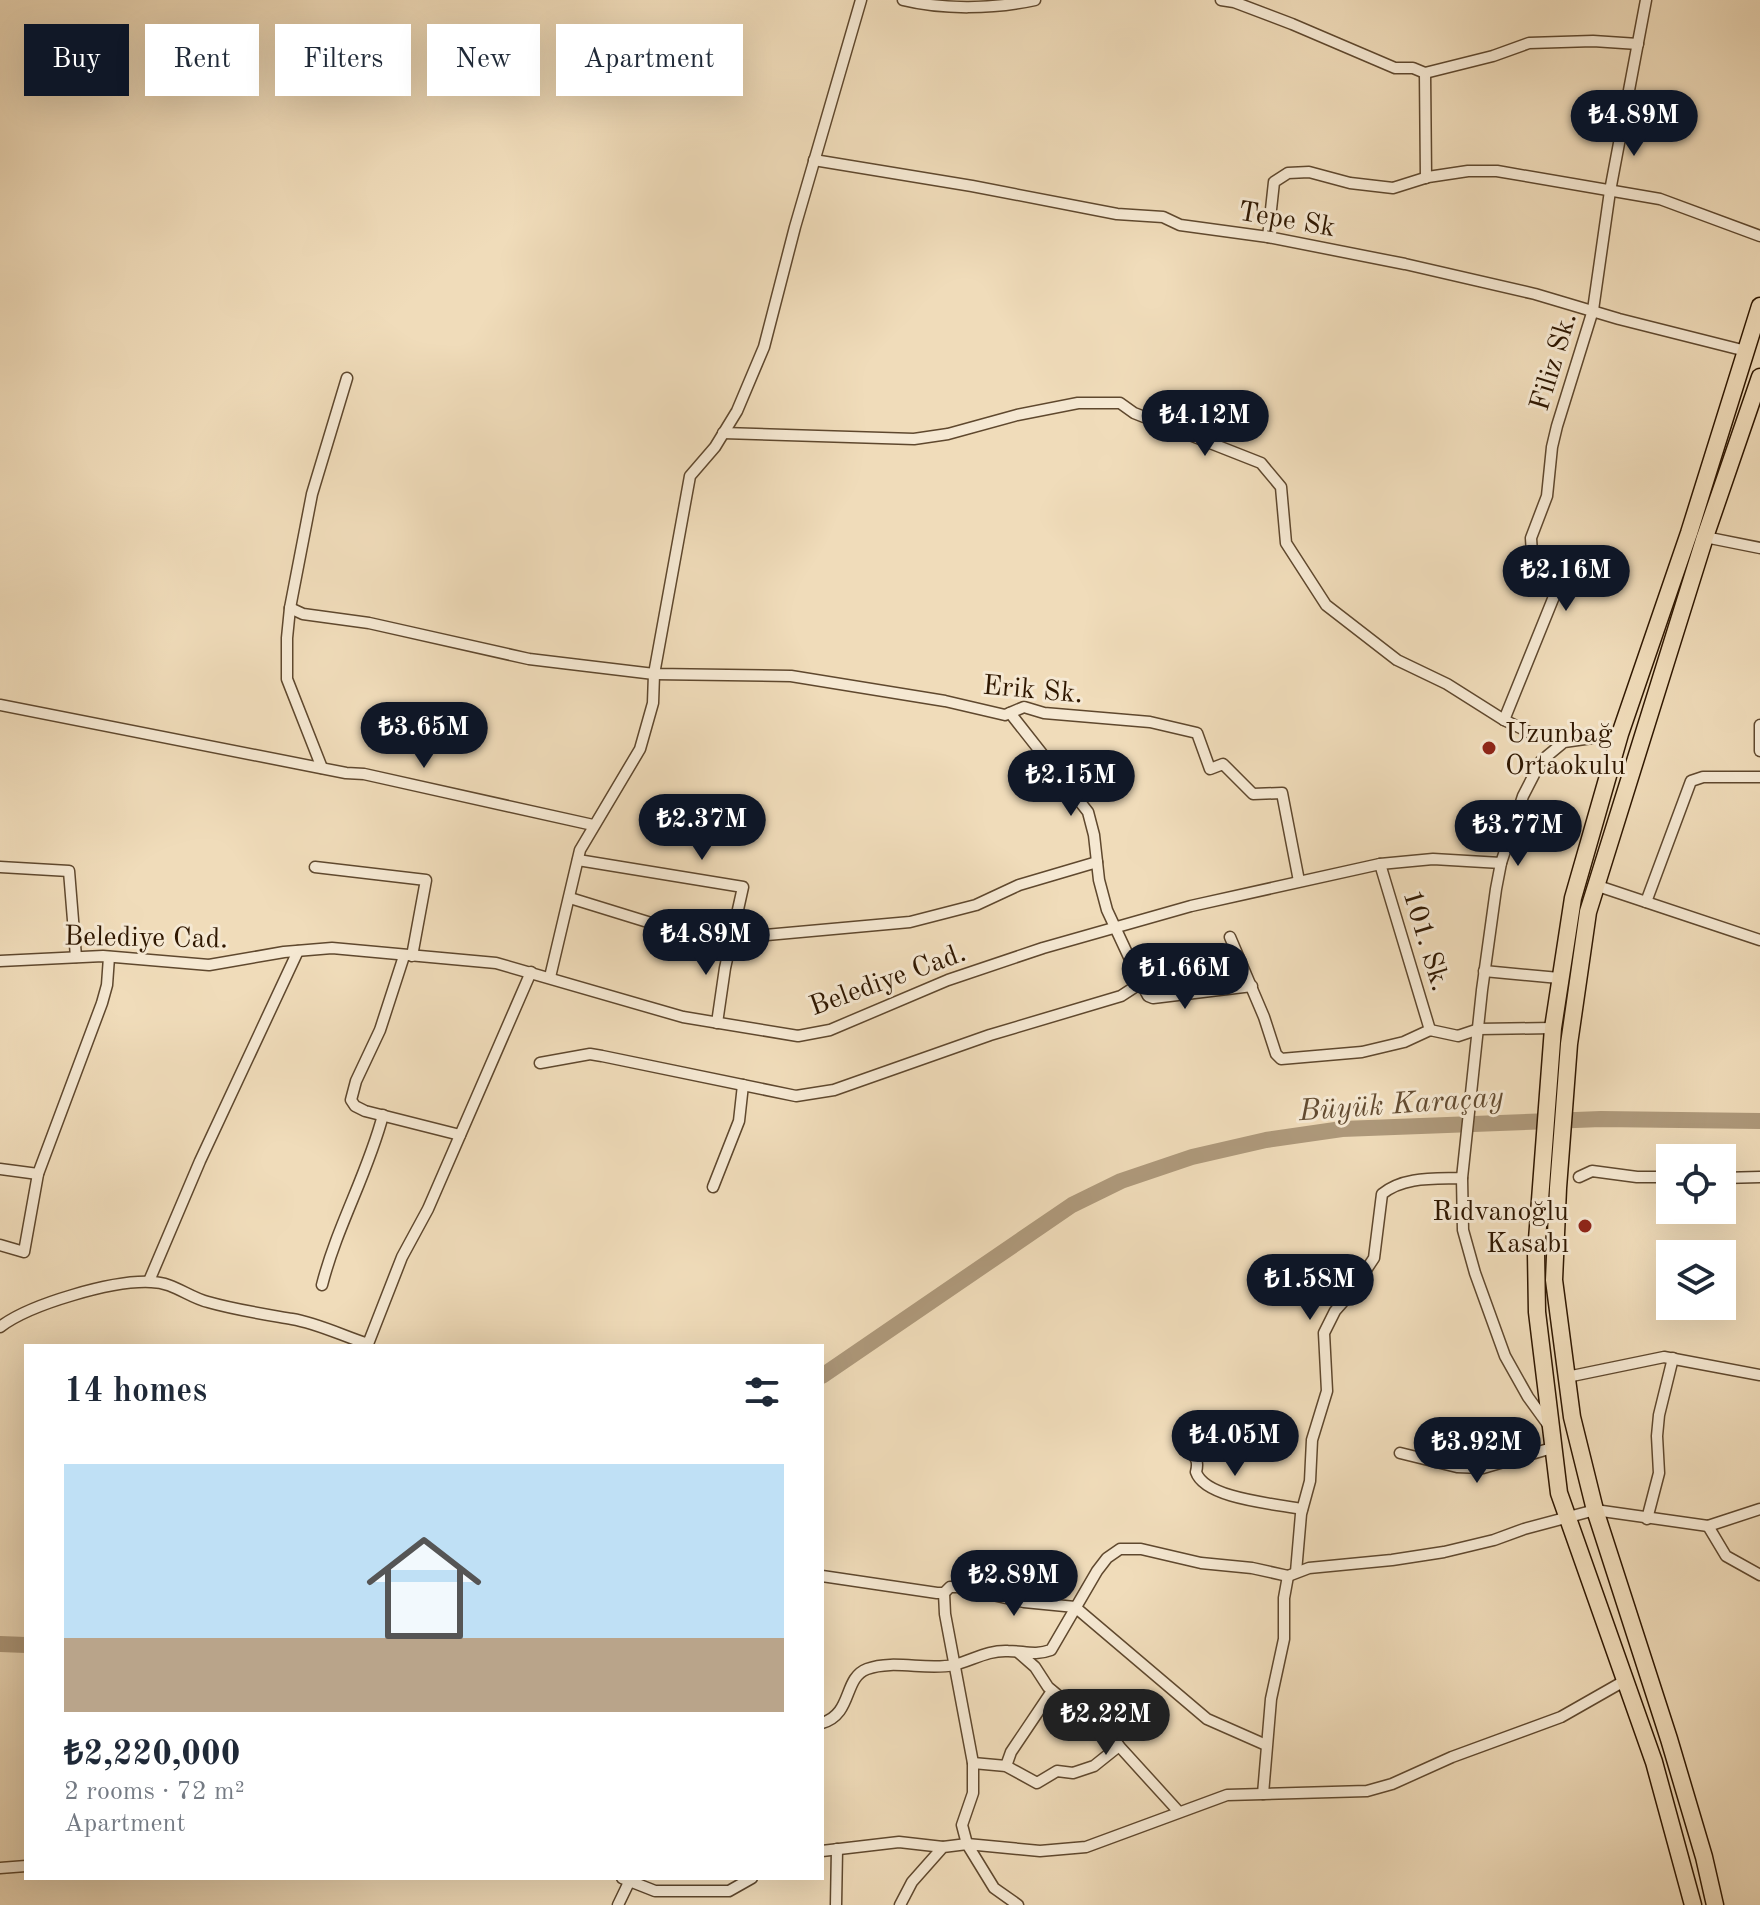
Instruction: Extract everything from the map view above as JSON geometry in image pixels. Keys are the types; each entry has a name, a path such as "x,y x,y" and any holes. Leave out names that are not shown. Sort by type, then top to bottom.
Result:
{"highway":[{"path":"1693,1905 1654,1762 1559,1493 1537,1312 1540,1191 1553,1028 1573,898 1620,734 1689,533 1760,306"},
{"path":"1715,1905 1669,1739 1595,1510 1572,1417 1554,1280 1569,1044 1582,945 1595,885 1705,537 1760,377"}],"street":[{"path":"550,977 580,850 640,749 653,703 654,674 690,476 737,411 764,347 861,0"},
{"path":"903,0 957,6 1035,0"},
{"path":"1221,0 1292,24 1395,68 1413,68 1425,73 1493,56 1529,43 1593,41 1638,44"},
{"name":"Filiz Sk.","path":"1504,720 1555,594 1554,582 1532,554 1531,538 1547,496 1557,426 1593,310 1610,191 1646,0"},
{"path":"1425,73 1426,178"},
{"name":"Tepe Sk","path":"814,160 1117,214 1163,217 1180,225 1268,237 1405,264 1746,351"},
{"path":"1268,237 1274,182 1288,173 1309,172 1350,183 1393,188 1426,178 1468,171 1497,171 1660,199 1760,236"},
{"path":"322,768 287,679 290,608 312,494 347,378"},
{"path":"723,433 914,439 948,434 1017,415 1078,403 1120,403 1134,413 1261,463 1281,487 1286,543 1326,605 1397,660 1447,684 1504,720 1535,735 1564,742 1620,734"},
{"path":"1705,537 1760,548"},
{"name":"Erik Sk.","path":"290,608 303,614 369,623 529,659 654,674 791,676 945,701 1005,715 1024,707 1044,713 1150,722 1197,733 1210,769 1223,764 1253,794 1282,793 1299,881"},
{"path":"0,705 364,774 593,825"},
{"path":"1010,713 1088,812 1103,895 1115,928 1148,996 1153,998 1252,986"},
{"path":"1760,725 1760,751"},
{"path":"1549,1426 1522,1387 1495,1333 1465,1241 1462,1178 1484,971 1501,863 1523,796 1541,761 1564,742"},
{"path":"1646,902 1691,781 1703,777 1760,777"},
{"name":"Belediye Cad.","path":"0,961 109,957 209,965 332,948 496,963 683,1017 798,1036 830,1030 948,980 1191,906 1380,864 1433,859 1501,863"},
{"path":"578,860 743,887 725,968 717,1023"},
{"path":"570,898 651,923 733,938 910,922 976,905 1019,885 1097,862"},
{"name":"101. Sk.","path":"1380,864 1430,1030"},
{"path":"0,867 69,871 76,957"},
{"path":"315,867 426,880 408,956 351,1100 355,1106 419,1127 460,1135"},
{"path":"1595,885 1760,940"},
{"path":"1230,937 1252,986 1276,1054 1281,1059 1362,1052 1404,1042 1430,1030 1458,1036 1479,1029 1553,1028"},
{"path":"149,1281 200,1161 298,951"},
{"path":"0,1245 24,1252 38,1174 102,1003 109,957"},
{"path":"1484,971 1559,978"},
{"path":"0,1327 31,1308 109,1287 149,1281 166,1283 237,1311 294,1319 368,1344 402,1257 428,1209 531,972"},
{"path":"540,1063 590,1054 796,1096 834,1090 990,1035 1121,996 1141,983"},
{"path":"713,1187 739,1121 743,1085"},
{"path":"322,1285 342,1223 376,1142 383,1115"},
{"path":"0,1169 38,1174"},
{"path":"1579,1177 1592,1171 1656,1177"},
{"path":"1736,1178 1760,1177"},
{"path":"1263,1794 1274,1680 1284,1639 1284,1598 1292,1574 1302,1509 1310,1481 1312,1440 1327,1391 1324,1333 1335,1311 1374,1258 1382,1194 1402,1183 1462,1178"},
{"path":"1567,1377 1655,1357 1760,1375"},
{"path":"1647,1519 1659,1473 1659,1415 1673,1358"},
{"path":"1400,1453 1457,1467 1483,1468 1552,1448"},
{"path":"1184,1450 1195,1456 1198,1462 1198,1479 1214,1490 1302,1509"},
{"path":"824,1722 842,1710 854,1680 863,1670 878,1666 921,1668 956,1665 985,1653 1033,1654 1051,1650 1107,1558 1120,1549 1141,1549 1201,1563 1292,1574 1444,1552 1595,1510 1708,1526 1760,1509"},
{"path":"1708,1526 1726,1556 1760,1575"},
{"path":"824,1576 944,1593"},
{"path":"1018,1905 994,1888 967,1844 962,1825 973,1793 973,1763 945,1614 944,1593 950,1587 1024,1602 1075,1607 1207,1719 1266,1745"},
{"path":"1017,1652 1035,1667 1052,1691 1065,1699 1088,1701 1119,1746 1179,1812"},
{"path":"824,1851 899,1842 1040,1851 1086,1847 1153,1825 1227,1795 1367,1791 1561,1717 1626,1680"},
{"path":"1006,1766 1011,1752 1052,1691"},
{"path":"973,1763 1006,1766 1037,1783 1057,1771 1073,1773 1087,1770 1119,1746"},
{"path":"900,1905 912,1882 943,1847"},
{"path":"836,1905 837,1849"},
{"path":"0,1868 24,1866"},
{"path":"618,1905 628,1880"},
{"path":"630,1880 655,1891 729,1891 748,1880"}],"waterway":[{"name":"Büyük Karaçay","path":"824,1375 1072,1205 1121,1181 1192,1157 1266,1140 1342,1129 1601,1119 1760,1121"},
{"name":"Büyük Karaçay","path":"0,1644 24,1645"}],"place":[{"name":"Uzunbağ Ortaokulu","path":"1489,748"},
{"name":"Rıdvanoğlu Kasabı","path":"1585,1226"}]}
